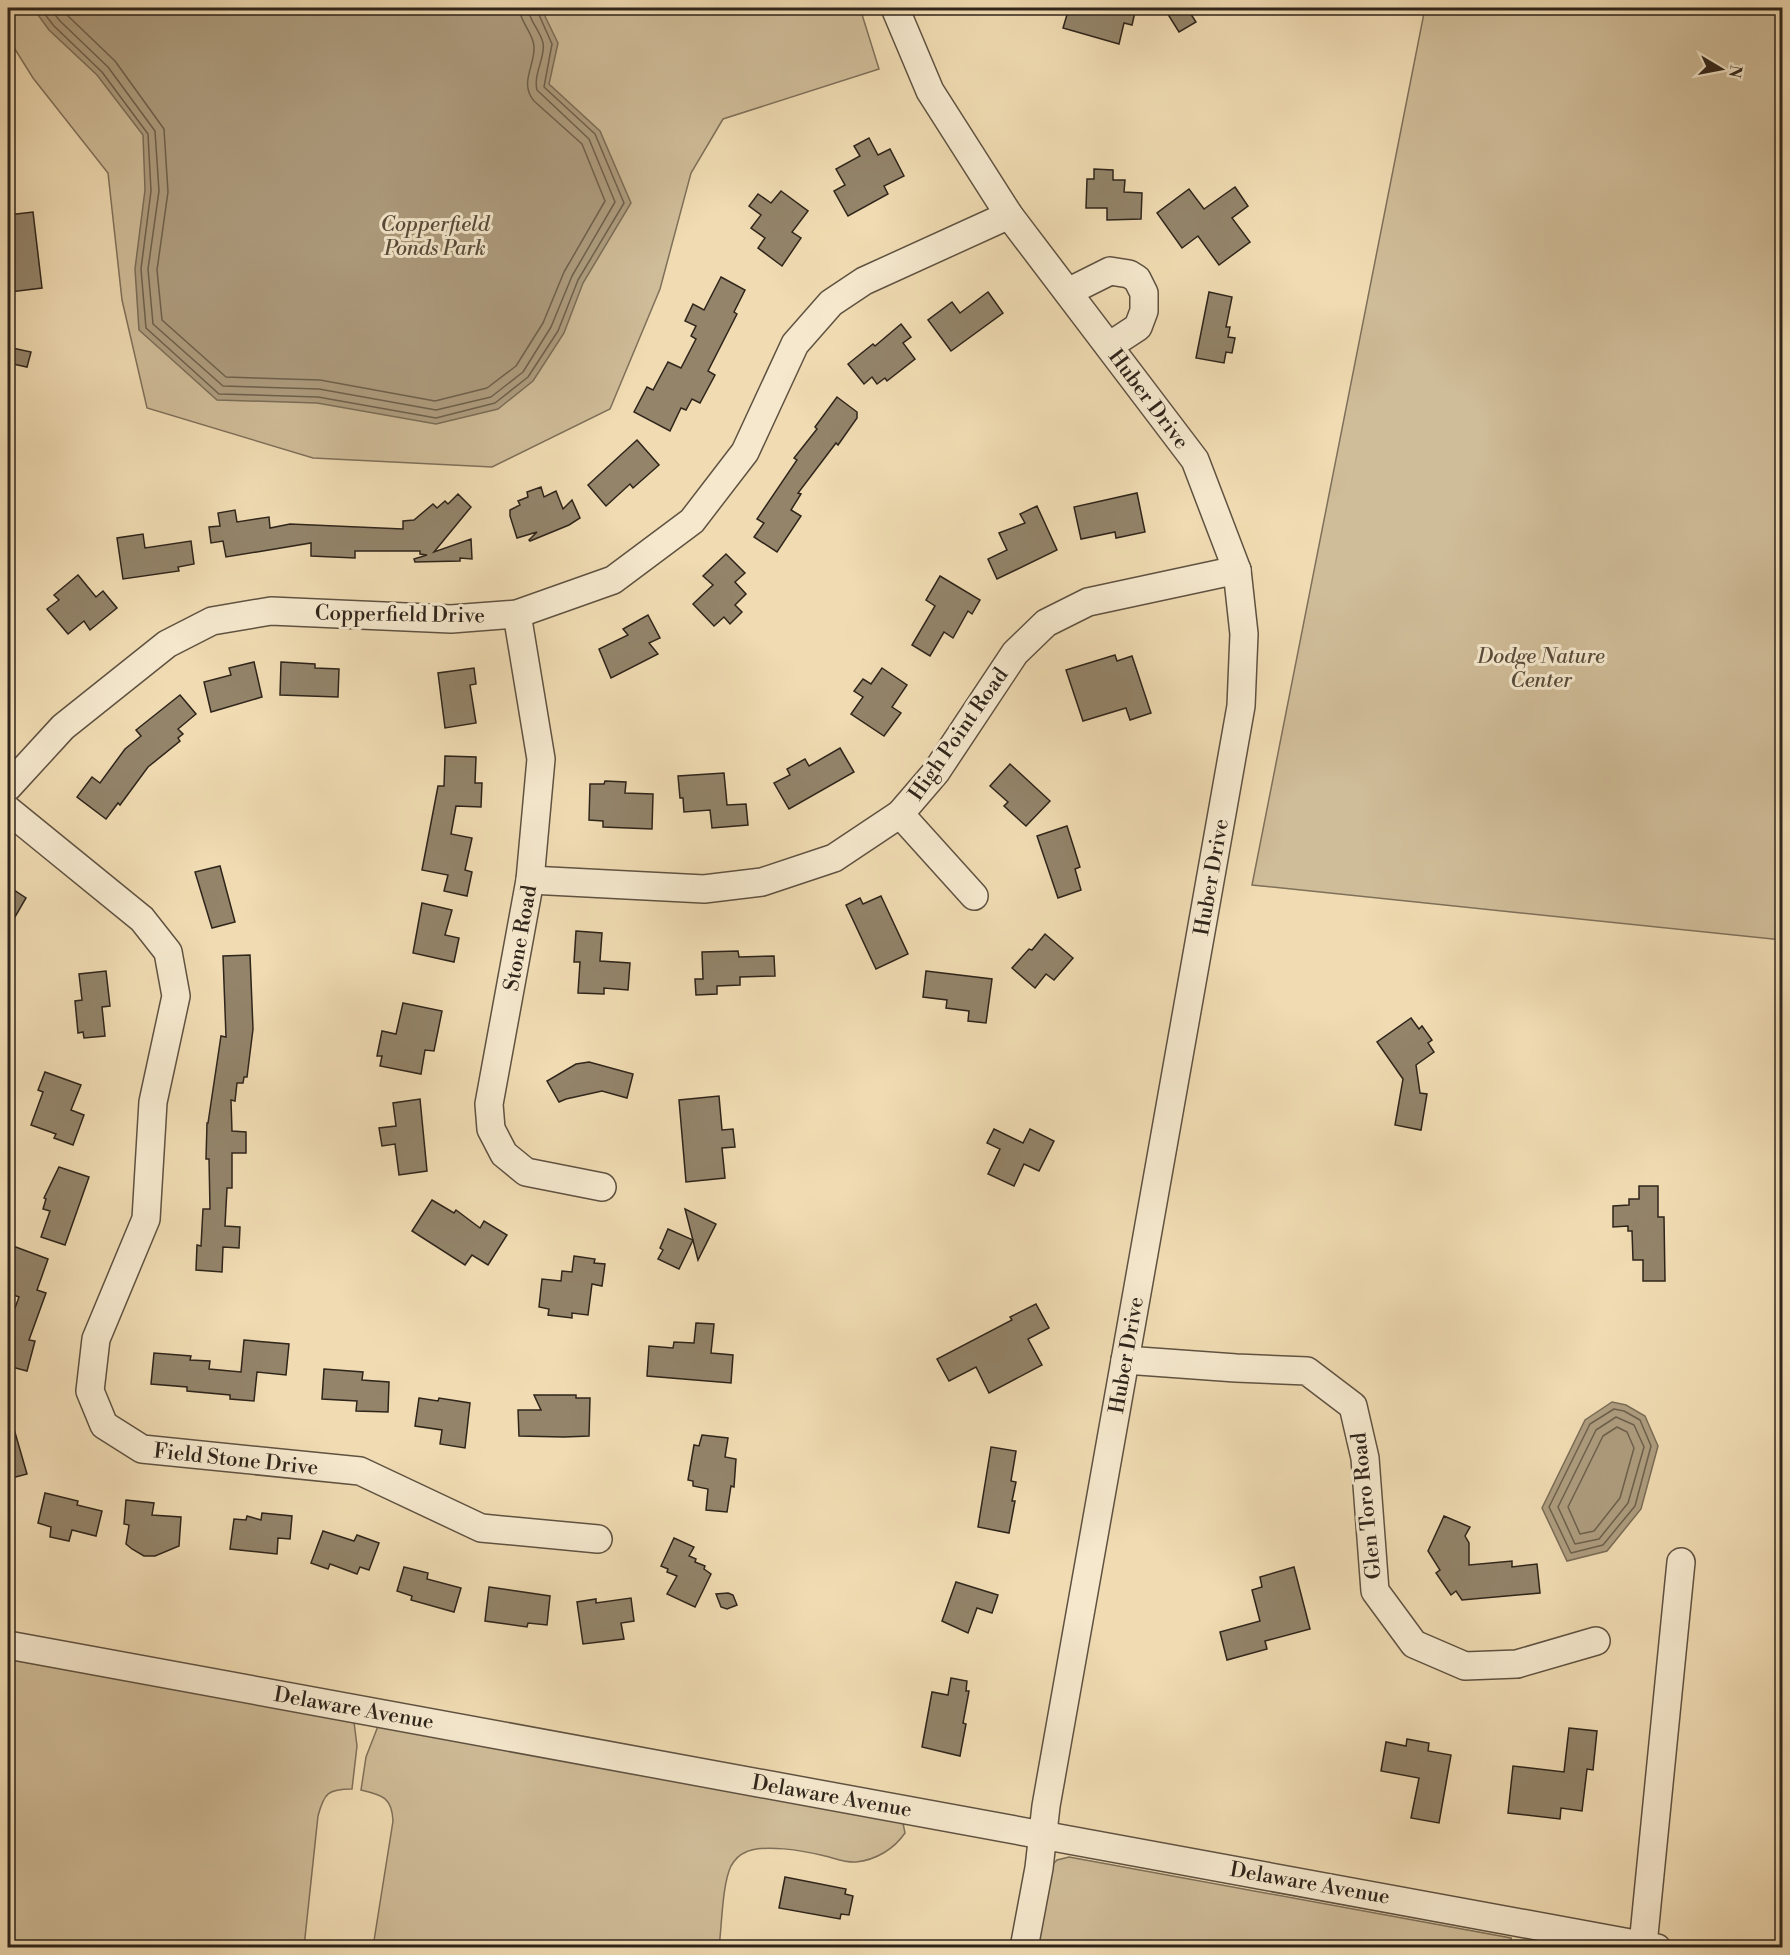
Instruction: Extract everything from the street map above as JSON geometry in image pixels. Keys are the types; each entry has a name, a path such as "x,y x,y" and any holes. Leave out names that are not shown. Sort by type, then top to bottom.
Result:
{"street":[{"name":"Huber Drive","path":"895,8 930,91 1010,215 1195,460 1237,570 1244,634 1241,706 1024,1947"},
{"name":"Copperfield Drive","path":"8,787 63,727 167,644 212,621 271,611 451,619 517,614 613,580 692,522 745,452 795,344 831,303 864,281 1010,215"},
{"path":"1068,292 1110,271 1129,274 1137,279 1144,293 1144,311 1138,327 1109,346"},
{"name":"High Point Road","path":"530,880 704,889 762,882 834,858 900,814 936,772 1015,653 1046,623 1088,602 1237,570"},
{"name":"Stone Road","path":"517,614 541,759 530,880 489,1104 491,1129 504,1154 526,1172 602,1187"},
{"name":"Field Stone Drive","path":"8,810 142,919 168,952 176,996 153,1102 146,1219 96,1339 90,1390 104,1425 142,1449 360,1471 481,1528 598,1539"},
{"path":"900,814 974,896"},
{"name":"Glen Toro Road","path":"1125,1360 1307,1371 1353,1406 1365,1458 1375,1591 1414,1644 1465,1666 1517,1664 1596,1641"},
{"path":"1650,1946 1681,1562"},
{"name":"Delaware Avenue","path":"8,1645 1650,1946"}],"green space":[{"name":"Copperfield Ponds Park","path":"8,8 860,8 879,69 723,119 691,173 660,289 610,409 492,467 313,458 147,408 122,300 108,173 33,78 8,38"},
{"name":"Dodge Nature Center","path":"1425,8 1782,8 1782,940 1252,885"},
{"path":"8,1659 354,1722 357,1746 352,1789 332,1791 328,1794 322,1802 318,1816 304,1947 8,1947"},
{"path":"378,1726 903,1823 905,1833 884,1853 856,1862 795,1850 772,1848 752,1850 742,1854 732,1864 728,1874 719,1947 373,1947 393,1821 391,1807 384,1798 361,1790 366,1757"},
{"path":"1069,1857 1511,1938 1513,1947 1035,1948 1052,1865 1057,1860"}],"water":[{"name":"Copperfield Ponds Park","path":"33,8 541,8 558,43 549,84 600,131 631,203 583,283 564,333 533,381 498,409 436,424 317,403 217,400 139,330 135,269 145,190 143,135 97,75 49,30"},
{"path":"1612,1402 1626,1405 1645,1416 1658,1446 1641,1509 1607,1551 1567,1561 1542,1508 1585,1420"}],"building":[{"path":"1069,8 1136,8 1132,25 1124,23 1119,44 1063,28"},
{"path":"1164,8 1187,8 1196,22 1179,32"},
{"path":"869,138 878,155 890,149 904,176 884,186 888,194 848,216 834,191 845,185 836,169 860,156 854,146"},
{"path":"1094,169 1113,170 1113,180 1125,180 1124,192 1142,193 1141,219 1107,220 1107,208 1086,208 1087,179 1094,179"},
{"path":"1235,187 1248,206 1232,218 1250,242 1219,265 1198,236 1182,248 1157,213 1189,189 1204,209"},
{"path":"781,191 808,211 792,232 801,238 782,266 758,248 765,238 751,228 761,215 749,206 758,194 771,203"},
{"path":"33,212 42,288 10,292 8,215"},
{"path":"721,277 745,290 734,312 737,314 708,371 715,375 700,403 692,399 686,410 681,408 670,431 634,412 647,387 653,390 668,362 681,368 696,339 691,336 696,326 685,321 693,304 704,310"},
{"path":"988,292 1003,313 951,351 928,320 952,302 960,313"},
{"path":"1209,292 1232,297 1226,327 1230,327 1228,337 1235,338 1232,353 1226,352 1224,363 1196,358"},
{"path":"901,324 911,337 903,343 915,359 887,381 885,378 877,384 872,377 864,384 848,364 873,344 875,346"},
{"path":"8,347 31,352 27,367 8,363"},
{"path":"837,397 857,412 857,418 798,493 801,494 791,510 801,516 777,552 754,537 764,523 757,519 797,460 794,458 817,429 815,427"},
{"path":"637,440 659,465 633,488 630,484 606,506 588,485"},
{"path":"541,487 544,497 556,491 563,509 572,500 580,518 530,541 537,532 517,538 510,510 520,505 518,501 528,497 527,492"},
{"path":"1137,493 1145,532 1116,538 1115,532 1081,539 1074,507"},
{"path":"458,494 471,507 434,552 471,539 472,559 415,562 414,559 427,555 420,554 420,551 355,551 355,558 311,556 311,543 226,557 223,541 211,543 209,527 220,526 218,513 235,510 237,522 269,517 270,528 290,524 403,529 403,521 414,520 433,504 437,508 445,501 448,504"},
{"path":"1037,506 1057,550 997,579 988,559 1007,550 999,533 1025,523 1020,514"},
{"path":"143,534 145,548 191,541 194,564 178,567 179,571 123,579 117,538"},
{"path":"726,554 745,573 735,582 746,594 735,605 742,612 730,624 724,617 714,626 693,604 713,585 703,576"},
{"path":"78,575 96,597 103,591 117,608 90,630 84,621 68,634 47,609 59,600 54,595"},
{"path":"940,576 980,600 972,614 968,611 953,638 944,632 930,656 912,645 935,606 926,600"},
{"path":"648,615 660,638 649,643 658,654 611,678 599,649 628,635 623,629"},
{"path":"1115,655 1117,661 1132,656 1151,713 1130,720 1126,708 1083,721 1066,670"},
{"path":"254,662 262,697 211,712 204,682 231,675 229,668"},
{"path":"281,662 315,664 315,668 339,669 338,697 280,695"},
{"path":"474,668 476,684 470,685 476,723 445,728 438,673"},
{"path":"882,668 907,685 892,707 901,713 884,736 851,714 863,697 854,691 863,679 871,684"},
{"path":"180,695 196,714 178,729 183,734 178,738 180,741 148,767 120,805 118,803 106,819 77,797 92,777 100,783 125,749 141,736 136,730"},
{"path":"840,748 854,772 789,809 774,783 790,775 787,769 805,759 809,766"},
{"path":"445,756 476,757 475,783 482,783 481,807 456,806 451,834 472,838 465,870 472,872 467,896 444,891 448,875 422,870 438,786 444,786"},
{"path":"1010,764 1050,801 1026,826 1004,806 1008,802 990,786"},
{"path":"724,773 727,805 746,804 748,825 712,828 710,810 684,812 678,776"},
{"path":"605,781 626,782 625,793 653,794 652,829 603,827 603,821 589,820 590,784 604,784"},
{"path":"1067,826 1080,867 1075,869 1081,890 1058,898 1037,836"},
{"path":"220,866 235,922 212,928 195,872"},
{"path":"8,886 26,898 8,929"},
{"path":"881,896 908,954 876,969 846,905 860,898 863,904"},
{"path":"422,903 452,910 445,935 459,938 454,962 413,953"},
{"path":"576,931 602,933 600,961 630,963 628,990 604,988 604,994 578,993 580,962 574,962"},
{"path":"1045,934 1073,958 1054,980 1046,974 1035,988 1012,968 1029,949 1032,950"},
{"path":"738,951 739,957 774,956 775,976 740,977 740,985 717,986 717,994 696,995 695,979 703,979 702,952"},
{"path":"250,955 253,1029 247,1077 244,1077 243,1083 237,1083 235,1101 231,1100 232,1131 246,1132 246,1153 232,1153 232,1188 227,1188 225,1226 240,1227 239,1248 223,1247 222,1272 196,1270 197,1245 201,1246 203,1209 210,1209 209,1159 206,1159 207,1123 221,1036 226,1037 223,956"},
{"path":"106,971 110,1006 102,1007 105,1036 84,1038 83,1032 78,1033 75,1001 82,1000 79,974"},
{"path":"926,971 992,979 986,1023 968,1021 969,1011 946,1008 947,1000 923,997"},
{"path":"403,1003 442,1011 434,1051 425,1050 421,1074 380,1066 382,1056 377,1056 382,1031 396,1034"},
{"path":"1411,1018 1419,1029 1422,1026 1432,1040 1428,1043 1434,1052 1416,1065 1420,1093 1427,1094 1421,1130 1395,1125 1403,1079 1377,1042"},
{"path":"589,1062 633,1074 627,1098 602,1091 559,1102 547,1081 576,1064"},
{"path":"45,1072 81,1085 71,1110 84,1115 73,1145 54,1138 56,1134 31,1125 43,1092 38,1090"},
{"path":"719,1096 722,1130 733,1129 735,1147 722,1148 725,1178 686,1182 679,1100"},
{"path":"420,1099 427,1171 399,1175 395,1144 382,1146 379,1128 396,1126 393,1103"},
{"path":"994,1129 1023,1143 1030,1129 1054,1141 1039,1171 1024,1164 1014,1186 988,1174 1000,1149 987,1143"},
{"path":"59,1167 89,1177 65,1245 41,1237 50,1211 43,1209 46,1199 44,1198"},
{"path":"1639,1186 1658,1186 1658,1217 1664,1217 1665,1281 1643,1281 1643,1260 1633,1260 1632,1231 1628,1231 1628,1226 1613,1227 1613,1206 1629,1205 1629,1199 1639,1199"},
{"path":"432,1200 454,1213 456,1210 480,1228 484,1221 507,1235 488,1265 472,1255 465,1265 412,1231"},
{"path":"685,1209 716,1224 698,1260"},
{"path":"668,1229 693,1240 679,1269 658,1259 663,1250 660,1248"},
{"path":"13,1246 48,1259 37,1290 46,1293 29,1340 35,1341 27,1371 8,1366 8,1327 19,1297 8,1293 8,1261"},
{"path":"574,1256 595,1259 594,1263 605,1264 602,1286 592,1284 588,1315 572,1313 572,1318 548,1315 549,1309 539,1307 542,1279 561,1281 562,1271 572,1272"},
{"path":"1036,1304 1049,1328 1028,1339 1042,1365 989,1393 976,1367 949,1381 937,1359 1012,1320 1010,1317"},
{"path":"696,1323 714,1324 711,1353 733,1355 731,1383 647,1376 649,1346 673,1348 674,1342 694,1343"},
{"path":"244,1340 289,1344 286,1375 257,1372 254,1401 230,1399 230,1395 187,1391 187,1387 151,1384 154,1353 191,1356 190,1360 210,1361 209,1369 241,1372"},
{"path":"324,1369 363,1372 362,1380 389,1382 388,1412 356,1411 357,1401 322,1399"},
{"path":"534,1395 576,1395 576,1398 590,1398 589,1436 519,1436 518,1410 541,1410"},
{"path":"419,1398 438,1401 439,1398 470,1403 465,1448 440,1444 442,1430 415,1426"},
{"path":"12,1422 27,1474 8,1479 8,1423"},
{"path":"702,1435 728,1438 725,1457 736,1459 734,1487 731,1486 727,1512 706,1510 708,1489 693,1486 693,1481 688,1480 694,1445 699,1446"},
{"path":"991,1447 1016,1451 1011,1481 1016,1482 1012,1501 1015,1501 1009,1533 978,1527"},
{"path":"45,1493 78,1501 77,1505 102,1511 96,1536 72,1530 69,1541 50,1537 51,1527 38,1523"},
{"path":"126,1500 154,1503 152,1515 181,1517 179,1546 155,1556 144,1556 126,1544 129,1525 124,1524"},
{"path":"262,1513 292,1516 290,1539 278,1538 277,1554 230,1549 234,1519 246,1520 247,1516 261,1520"},
{"path":"1444,1516 1470,1527 1465,1536 1469,1543 1469,1565 1512,1561 1512,1567 1537,1564 1540,1593 1462,1600 1456,1591 1451,1595 1436,1573 1440,1570 1428,1551"},
{"path":"323,1531 354,1541 357,1535 379,1543 369,1570 360,1567 357,1574 330,1564 328,1569 311,1563"},
{"path":"674,1538 694,1547 689,1556 696,1559 695,1562 705,1566 704,1569 711,1574 695,1607 667,1594 677,1576 667,1572 668,1569 661,1566"},
{"path":"404,1567 428,1573 427,1579 461,1588 454,1612 411,1600 412,1596 397,1591"},
{"path":"1294,1567 1310,1629 1265,1641 1267,1649 1227,1660 1220,1632 1260,1621 1252,1590 1262,1587 1260,1577"},
{"path":"956,1582 998,1595 992,1613 977,1608 968,1633 942,1621"},
{"path":"489,1587 550,1596 547,1625 528,1623 527,1627 485,1621"},
{"path":"716,1594 733,1595 737,1605 727,1609 721,1607"},
{"path":"631,1598 634,1621 621,1623 624,1639 583,1644 577,1602 596,1599 596,1603"},
{"path":"951,1678 967,1681 966,1691 969,1691 960,1756 922,1747 932,1692 948,1695"},
{"path":"1569,1728 1597,1731 1593,1770 1587,1769 1582,1811 1561,1808 1560,1819 1508,1813 1513,1766 1564,1772"},
{"path":"1407,1739 1429,1743 1428,1751 1451,1755 1439,1823 1411,1818 1419,1778 1381,1771 1386,1742 1406,1746"},
{"path":"785,1877 846,1889 845,1894 853,1896 849,1915 841,1914 840,1919 779,1908"}]}
